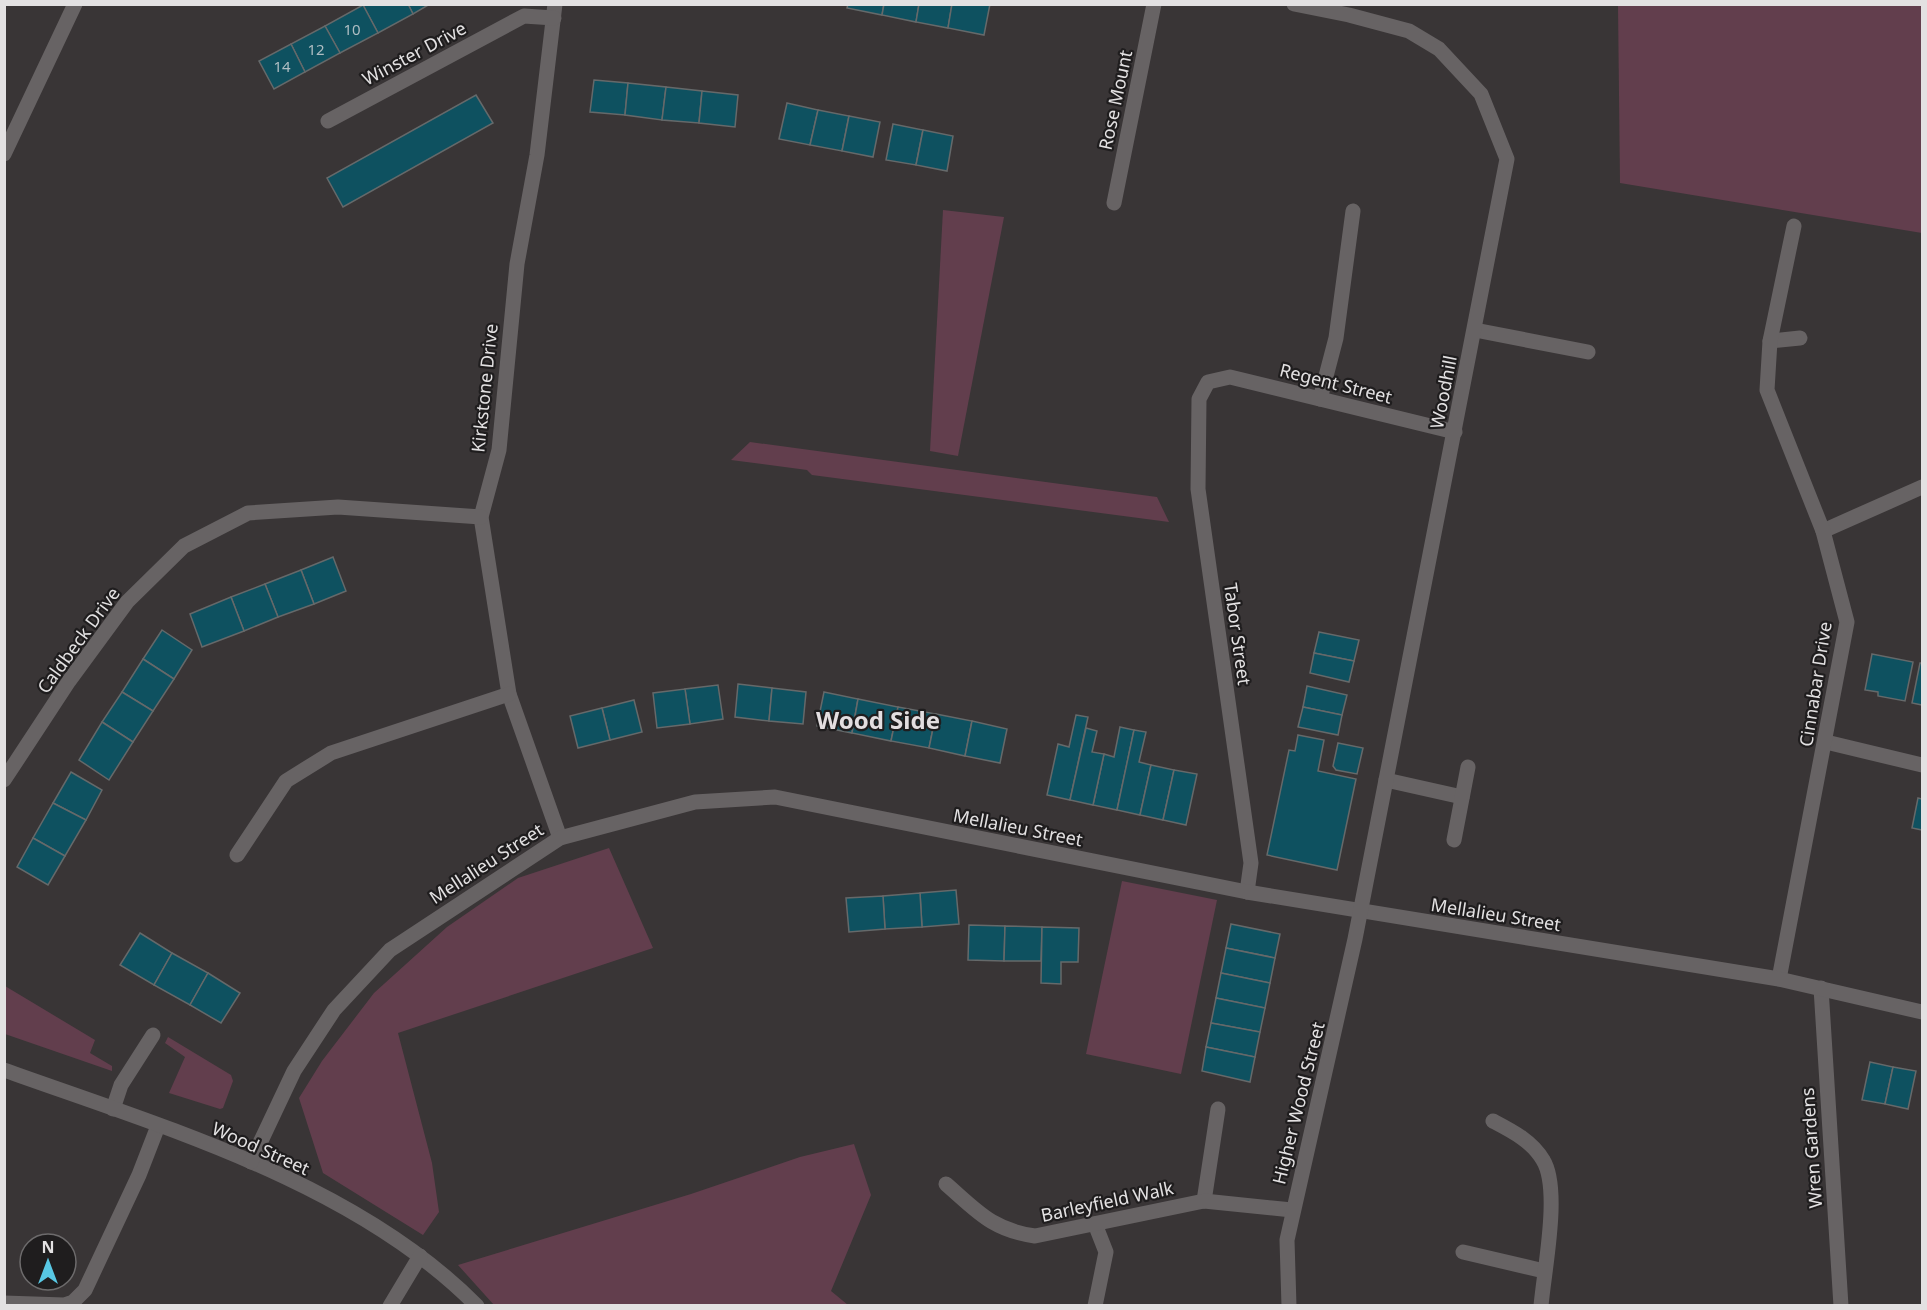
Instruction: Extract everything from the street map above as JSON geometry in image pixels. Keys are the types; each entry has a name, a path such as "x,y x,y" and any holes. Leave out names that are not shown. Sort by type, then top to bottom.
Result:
{"street":[{"path":"4,154 75,4"},
{"name":"Rose Mount","path":"1114,203 1154,4"},
{"name":"Woodhill","path":"1294,4 1350,10 1409,31 1439,49 1481,94 1507,159 1360,912"},
{"name":"Winster Drive","path":"328,120 524,16 554,11"},
{"name":"Kirkstone Drive","path":"554,11 537,155 517,264 499,450 481,517 509,694 560,838"},
{"path":"1320,399 1336,338 1353,211"},
{"name":"Cinnabar Drive","path":"1779,979 1826,742 1847,621 1823,531 1767,390 1770,340 1794,226"},
{"path":"1474,330 1588,352"},
{"path":"1770,340 1800,338"},
{"name":"Regent Street","path":"1208,382 1230,377 1455,432"},
{"name":"Tabor Street","path":"1208,382 1199,399 1198,489 1251,863 1247,892"},
{"path":"1823,531 1923,487"},
{"name":"Caldbeck Drive","path":"4,780 69,681 127,602 184,546 248,513 338,507 481,517"},
{"path":"237,855 286,781 331,753 509,694"},
{"path":"1826,742 1923,765"},
{"path":"1454,840 1468,767"},
{"path":"1386,780 1462,797"},
{"name":"Mellalieu Street","path":"251,1162 294,1071 311,1045 334,1010 390,950 560,838 695,802 775,797 1247,892 1779,979 1923,1012"},
{"name":"Higher Wood Street","path":"1289,1305 1287,1240 1292,1210 1332,1049 1360,912"},
{"name":"Wren Gardens","path":"1821,988 1841,1305"},
{"path":"112,1109 122,1085 153,1035"},
{"name":"Wood Street","path":"4,1070 251,1162 347,1209 420,1256 477,1305"},
{"path":"1204,1201 1218,1109"},
{"path":"1493,1121 1517,1133 1544,1160 1548,1171 1551,1202 1541,1305"},
{"path":"4,1303 64,1305 72,1302 85,1290 139,1175 158,1126"},
{"name":"Barleyfield Walk","path":"946,1184 994,1225 1015,1233 1035,1236 1204,1201 1292,1210"},
{"path":"1095,1224 1106,1252 1095,1305"},
{"path":"1462,1252 1544,1271"},
{"path":"390,1305 420,1256"}],"shaded area":[{"path":"1618,5 1922,5 1922,233 1620,183"},
{"path":"943,210 1004,217 958,456 930,451"},
{"path":"750,442 1157,497 1169,522 812,475 807,470 731,460"},
{"path":"609,848 653,948 398,1033 432,1163 439,1212 423,1235 323,1173 299,1098 322,1061 374,993 447,927 518,878"},
{"path":"1122,881 1217,900 1181,1074 1086,1054"},
{"path":"5,986 95,1040 90,1053 112,1066 112,1071 5,1034"},
{"path":"168,1037 231,1075 233,1081 223,1108 169,1093 185,1057 165,1043"},
{"path":"854,1144 871,1195 831,1291 848,1305 494,1305 458,1265 691,1194 800,1157"}],"building":[{"path":"408,4 430,4 413,14"},
{"path":"408,4 413,14 378,33 363,5"},
{"path":"848,4 884,4 882,15 847,8"},
{"path":"884,4 919,4 916,22 882,15"},
{"path":"919,4 952,4 948,28 916,22"},
{"path":"952,4 990,4 984,35 948,28"},
{"path":"363,5 378,33 340,53 325,26"},
{"path":"325,26 340,53 305,72 291,44"},
{"path":"291,44 305,72 274,89 259,61"},
{"path":"594,80 628,83 625,115 590,112"},
{"path":"628,83 666,87 662,120 625,115"},
{"path":"666,87 702,91 699,123 662,120"},
{"path":"702,91 738,95 735,127 699,123"},
{"path":"476,95 493,123 343,207 327,178"},
{"path":"787,103 818,110 810,145 779,139"},
{"path":"818,110 849,116 842,151 810,145"},
{"path":"849,116 880,122 873,157 842,151"},
{"path":"893,124 923,130 916,165 886,160"},
{"path":"923,130 953,136 947,171 916,165"},
{"path":"333,557 346,591 314,604 301,570"},
{"path":"301,570 314,604 278,617 265,584"},
{"path":"265,584 278,617 244,631 231,597"},
{"path":"231,597 244,631 202,647 190,614"},
{"path":"162,630 192,650 174,679 143,659"},
{"path":"1319,632 1359,640 1354,661 1314,653"},
{"path":"1314,653 1354,661 1349,682 1310,673"},
{"path":"1872,654 1913,662 1905,701 1878,696 1878,692 1865,690"},
{"path":"143,659 174,679 153,711 122,692"},
{"path":"1920,663 1922,663 1922,705 1912,703"},
{"path":"738,684 772,688 769,721 735,717"},
{"path":"718,685 723,719 690,724 685,689"},
{"path":"1307,686 1347,695 1342,715 1303,707"},
{"path":"772,688 806,692 803,724 769,721"},
{"path":"685,689 690,724 657,728 653,693"},
{"path":"122,692 153,711 133,742 102,722"},
{"path":"824,692 858,699 852,733 817,726"},
{"path":"858,699 898,707 891,741 852,733"},
{"path":"634,700 642,732 610,740 602,708"},
{"path":"898,707 936,714 929,748 891,741"},
{"path":"1303,707 1342,715 1338,735 1298,727"},
{"path":"602,708 610,740 578,748 570,716"},
{"path":"936,714 972,721 965,756 929,748"},
{"path":"1076,715 1088,717 1070,800 1047,795 1058,744 1069,747"},
{"path":"972,721 1007,729 1000,763 965,756"},
{"path":"102,722 133,742 109,780 79,760"},
{"path":"1120,727 1134,730 1117,810 1093,805 1104,754 1114,757"},
{"path":"1086,728 1097,731 1092,752 1104,754 1093,805 1070,800"},
{"path":"1134,730 1146,732 1139,762 1151,765 1140,815 1117,810"},
{"path":"1298,735 1324,740 1318,771 1356,779 1337,870 1267,855 1289,750 1295,751"},
{"path":"1338,743 1363,748 1357,774 1336,770 1333,766"},
{"path":"1151,765 1174,770 1163,820 1140,815"},
{"path":"1174,770 1197,774 1186,825 1163,820"},
{"path":"71,772 102,790 86,820 53,803"},
{"path":"1918,798 1922,799 1922,830 1912,828"},
{"path":"53,803 86,820 65,856 33,838"},
{"path":"33,838 65,856 48,885 17,867"},
{"path":"956,890 959,924 922,927 920,893"},
{"path":"920,893 922,927 885,929 883,896"},
{"path":"883,896 885,929 849,932 846,898"},
{"path":"1231,924 1280,934 1275,958 1226,948"},
{"path":"969,925 1005,926 1004,961 968,960"},
{"path":"1005,926 1042,927 1041,961 1004,961"},
{"path":"1042,927 1079,928 1078,962 1061,962 1061,984 1041,983"},
{"path":"140,933 172,953 154,985 120,965"},
{"path":"1226,948 1275,958 1270,983 1221,973"},
{"path":"172,953 208,973 190,1005 154,985"},
{"path":"208,973 240,993 221,1023 190,1005"},
{"path":"1221,973 1270,983 1265,1008 1216,998"},
{"path":"1216,998 1265,1008 1260,1032 1211,1023"},
{"path":"1211,1023 1260,1032 1255,1057 1206,1047"},
{"path":"1206,1047 1255,1057 1250,1082 1202,1071"},
{"path":"1870,1062 1893,1067 1885,1104 1862,1100"},
{"path":"1893,1067 1916,1071 1908,1109 1885,1104"}],"district":[{"name":"Wood Side","path":"878,719"}]}
